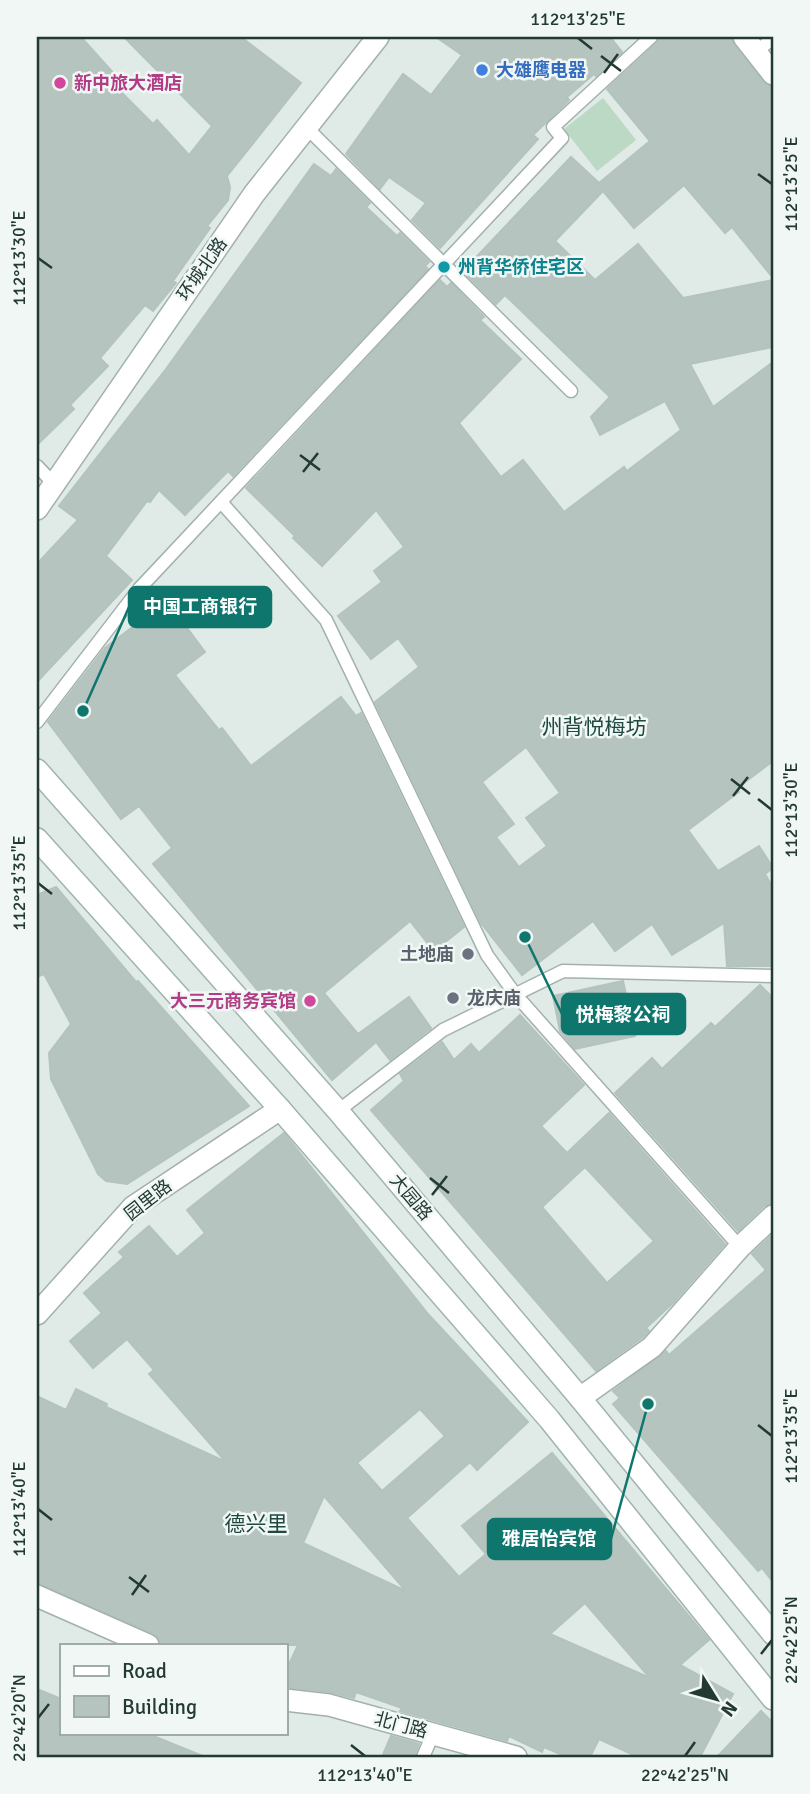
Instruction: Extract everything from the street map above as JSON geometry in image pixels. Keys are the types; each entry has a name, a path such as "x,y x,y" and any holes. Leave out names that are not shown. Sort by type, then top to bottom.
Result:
{"main road":[{"name":"环城北路","path":"37,509 254,194 305,126 378,37"},
{"path":"750,44 773,74"},
{"name":"大园路","path":"37,770 338,1111 580,1398 773,1634"},
{"path":"37,839 280,1110 549,1419 773,1699"},
{"name":"园里路","path":"37,1314 133,1207 280,1110"},
{"path":"580,1398 652,1347 740,1247 773,1216"},
{"path":"37,1596 146,1644"},
{"name":"北门路","path":"287,1700 329,1706 516,1757"}],"lane":[{"path":"37,722 139,589 562,138 553,127 651,37"},
{"path":"750,44 773,38"},
{"path":"305,126 571,391"},
{"path":"37,466 54,484"},
{"path":"221,502 326,620 487,955 515,994 740,1247"},
{"path":"338,1111 443,1030 563,971 773,976"},
{"path":"423,1757 433,1734"}],"green space":[{"path":"603,98 636,140 597,171 564,129"}],"building":[{"path":"37,37 81,37 116,76 111,81 113,84 153,124 157,120 189,155 212,126 124,37 241,37 301,83 227,176 230,187 228,200 207,226 210,228 173,281 176,283 153,311 145,305 100,358 108,366 70,405 74,409 37,445"},
{"path":"436,37 610,37 622,52 596,76 594,74 567,97 569,100 533,135 538,139 440,248 412,220 426,203 389,177 380,189 346,154 403,74 431,95 462,55"},
{"path":"660,37 731,37 734,45 763,82 773,88 773,278 732,227 725,233 684,185 634,228 603,191 555,241 595,280 638,244 683,298 773,280 773,347 690,364 713,407 773,362 773,761 736,789 739,792 688,830 718,871 759,846 773,868 765,874 773,888 773,966 727,966 724,923 672,955 652,924 615,951 593,921 522,975 481,923 375,702 419,667 398,638 371,659 338,616 382,582 374,571 404,547 376,510 322,566 246,488 440,280 447,287 451,283 484,317 480,320 521,359 459,423 501,477 523,460 564,512 624,467 627,471 681,430 665,401 600,435 591,417 610,397 505,295 496,304 463,271 571,157 599,183 650,141 607,89 657,43","holes":["526,747 560,793 526,818 547,846 519,867 496,837 514,824 482,782"]},
{"path":"314,164 331,176 336,169 370,203 366,207 397,236 400,233 429,262 425,266 428,269 233,476 228,471 185,515 159,490 150,502 147,501 106,556 132,580 37,682 37,564 78,520 59,506 166,369"},
{"path":"167,601 205,652 175,675 219,730 222,728 251,766 341,697 356,716 361,713 464,927 434,951 410,921 324,993 358,1034 409,997 431,1028 390,1060 376,1042 332,1080 153,864 172,848 139,806 121,819 48,722 105,648"},
{"path":"56,887 136,982 138,981 249,1106 127,1184 106,1181 98,1174 51,1079 49,1053 71,1024 44,974 37,977 37,895"},
{"path":"623,981 635,1036 575,1049 560,1031 553,996"},
{"path":"760,985 773,998 773,1203 764,1206 738,1231 615,1093 652,1058 662,1069 711,1023 715,1027"},
{"path":"520,1015 584,1085 541,1126 567,1153 609,1113 725,1244 673,1303 646,1328 649,1331 643,1337 596,1371 371,1110 404,1081 400,1074 442,1042 454,1060 471,1044 479,1053","holes":["585,1167 654,1241 607,1283 542,1207"]},
{"path":"284,1133 428,1314 528,1422 477,1470 470,1462 407,1518 459,1577 486,1554 462,1526 552,1453 709,1640 680,1665 733,1694 700,1757 638,1757 599,1739 590,1757 567,1757 544,1747 542,1752 509,1736 507,1741 400,1711 402,1708 356,1692 354,1698 330,1692 287,1687 287,1669 298,1645 161,1644 153,1633 37,1583 37,1396 66,1410 76,1389 107,1404 106,1407 226,1462 149,1374 154,1370 127,1339 93,1368 70,1341 102,1313 84,1293 124,1257 119,1252 149,1226 177,1257 205,1233 187,1210","holes":["420,1409 445,1436 382,1491 357,1463","324,1496 406,1591 303,1543","585,1603 650,1678 550,1634"]},
{"path":"773,1234 773,1582 762,1568 758,1571 613,1404 620,1398 613,1391 666,1351 669,1355 766,1270 752,1254"},
{"path":"37,1689 60,1699 60,1734 148,1734 205,1757 37,1757"},
{"path":"761,1711 773,1723 773,1757 717,1757"},
{"path":"391,1736 419,1744 414,1757 382,1757"}],"place":[{"name":"大雄鹰电器","path":"482,70"},
{"name":"新中旅大酒店","path":"60,83"},
{"name":"州背华侨住宅区","path":"444,267"},
{"name":"中国工商银行","path":"83,711"},
{"name":"悦梅黎公祠","path":"525,937"},
{"name":"土地庙","path":"468,954"},
{"name":"龙庆庙","path":"453,998"},
{"name":"大三元商务宾馆","path":"310,1001"},
{"name":"雅居怡宾馆","path":"648,1404"}],"district":[{"name":"州背悦梅坊","path":"594,727"},
{"name":"德兴里","path":"256,1524"}]}
